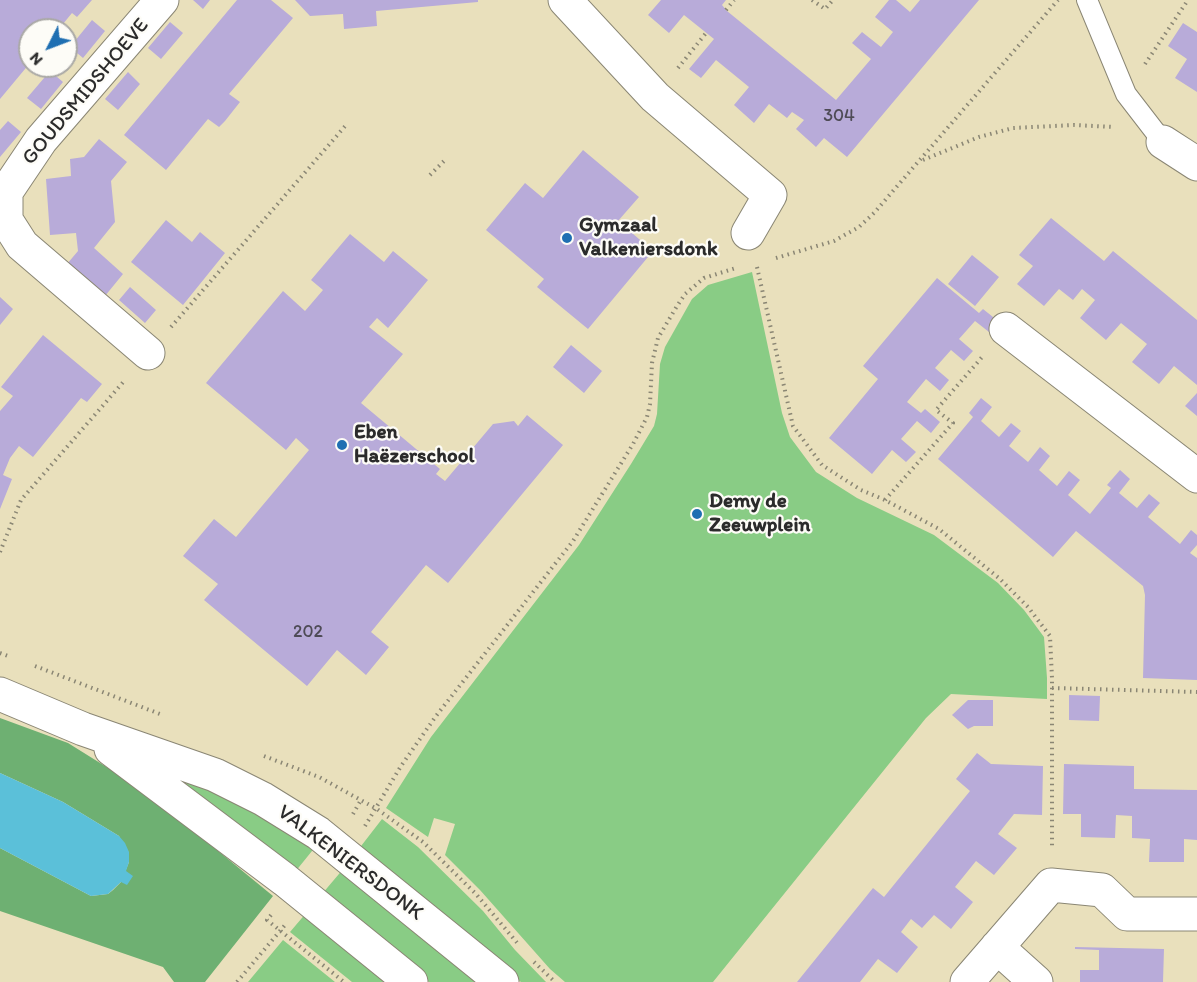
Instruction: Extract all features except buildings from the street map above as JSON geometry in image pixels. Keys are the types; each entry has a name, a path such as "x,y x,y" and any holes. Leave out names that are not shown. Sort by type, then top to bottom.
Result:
{"street":[{"name":"GOUDSMIDSHOEVE","path":"148,353 22,246 3,223 6,192 41,140 162,0"},
{"path":"565,0 655,97 770,195 752,248"},
{"path":"1163,142 1197,164"},
{"path":"1006,329 1197,477"},
{"name":"VALKENIERSDONK","path":"0,694 83,729 215,775 236,784 287,813 344,854 502,982"},
{"name":"VALKENIERSDONK","path":"83,729 285,880 411,982"},
{"path":"968,982 1051,885 1102,890 1127,914 1197,914"},
{"path":"998,947 1036,982"}],"lane":[{"path":"1086,0 1126,93 1163,142"}],"path":[{"path":"726,9 734,0"},
{"path":"812,0 825,9 833,0"},
{"path":"767,260 820,247 846,236 874,213 1058,0"},
{"path":"1126,93 1188,0"},
{"path":"655,97 706,33"},
{"path":"0,552 21,500 347,124"},
{"path":"921,160 992,133 1013,128 1085,125 1127,129 1163,142"},
{"path":"430,175 445,160"},
{"path":"752,248 793,426 822,465 861,490 939,529 1000,579 1028,607 1050,636 1051,885"},
{"path":"344,854 377,809 401,766 436,716 573,541 640,431 650,404 652,363 658,338 685,294 704,278 737,268"},
{"path":"885,500 952,423 936,410 1006,329"},
{"path":"1052,688 1197,692"},
{"path":"377,809 423,842 476,894 525,952"},
{"path":"280,930 344,982"},
{"path":"532,960 555,982"}],"green space":[{"path":"752,272 782,413 790,437 816,472 857,498 934,535 998,583 1024,610 1044,637 1047,699 951,694 926,718 713,982 565,982 550,969 480,890 445,855 455,824 434,818 428,837 386,808 431,737 579,545 654,426 657,414 660,364 665,347 692,299 708,285"},
{"path":"0,718 68,743 145,791 273,896 205,982 174,982 163,967 0,911 0,848 91,896 108,894 113,890 121,882 129,862 119,836 63,802 0,773"},
{"path":"189,778 316,846 295,872 188,788 186,783"},
{"path":"382,819 418,847 483,911 515,950 546,982 521,982 358,850"},
{"path":"344,868 484,982 429,982 322,894"},
{"path":"307,912 392,982 352,982 290,932"},
{"path":"283,940 335,982 248,982"}],"water":[{"path":"0,773 63,802 119,836 129,852 126,871 133,876 127,885 121,882 108,894 91,896 0,848"}],"place":[{"name":"Gymzaal Valkeniersdonk","path":"567,238"},
{"name":"Eben Haëzerschool","path":"342,445"},
{"name":"Demy de Zeeuwplein","path":"697,514"}]}
